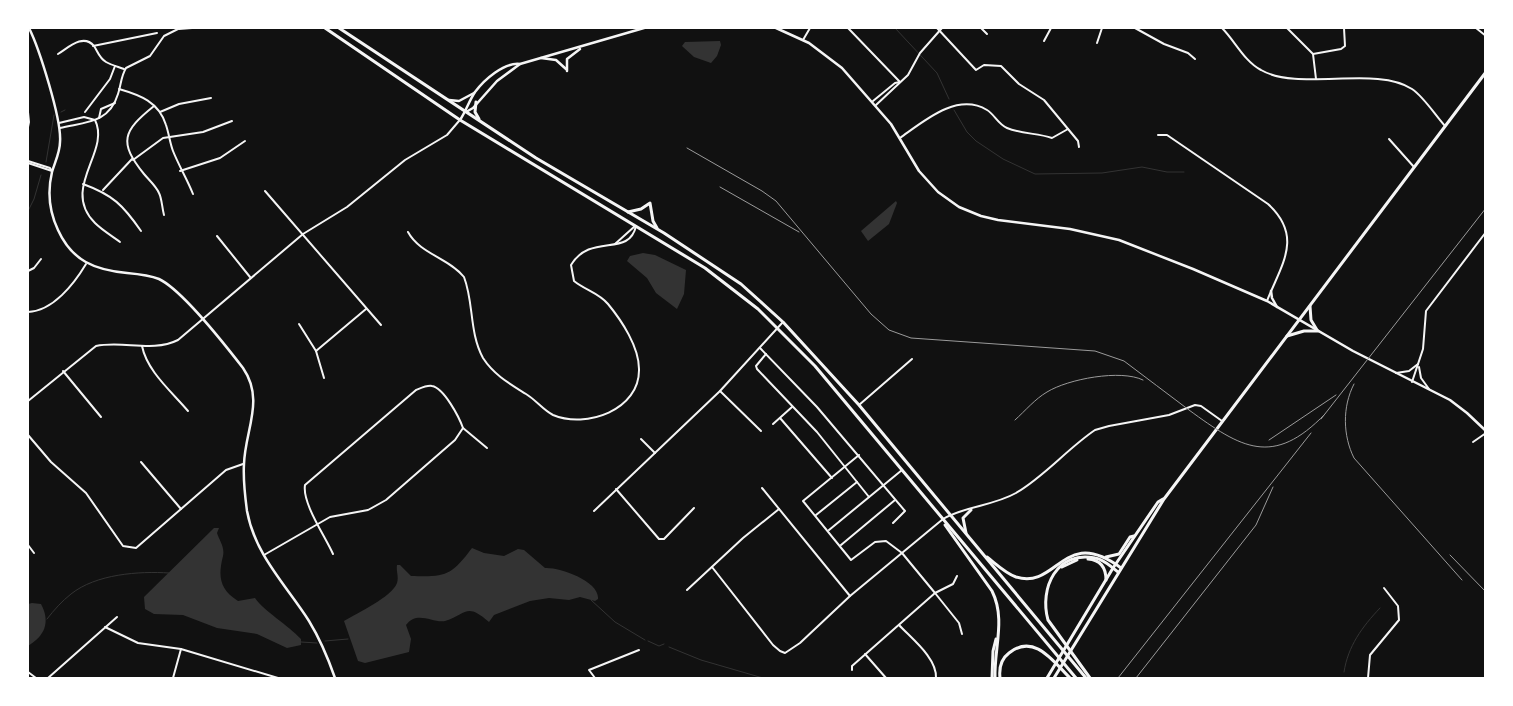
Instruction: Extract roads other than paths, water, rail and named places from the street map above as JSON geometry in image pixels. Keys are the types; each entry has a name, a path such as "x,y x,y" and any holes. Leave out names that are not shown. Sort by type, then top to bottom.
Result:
{"main road":[{"path":"325,28 460,120 636,225 705,268 743,296 778,327 815,366 1076,678"},
{"path":"339,28 536,158 657,229 741,284 783,322 859,405 1088,678"},
{"path":"1055,677 1164,499 1486,72"},
{"path":"476,102 476,112 481,122"},
{"path":"628,212 641,209 650,203 652,221 657,229"},
{"path":"1286,336 1301,332 1318,331 1311,320 1310,304"},
{"path":"1047,678 1113,568 1158,502 1164,499"},
{"path":"967,536 963,518 971,510"},
{"path":"943,519 992,591 1000,613 993,678"},
{"path":"1106,557 1119,554 1130,537 1134,536"},
{"path":"980,551 1009,574 1026,578 1040,576 1073,554 1092,553 1106,557 1121,568"},
{"path":"1088,678 1048,620 1045,608 1045,592 1054,574 1064,563 1082,557 1102,559 1118,572"},
{"path":"1054,574 1074,560 1092,559 1102,566 1106,580"},
{"path":"1000,678 1000,666 1005,657 1015,648 1025,646 1043,650 1070,678"}],"street":[{"path":"29,28 60,128 58,154 52,171 48,194 50,210 65,242 86,264 120,273 158,278 169,285 243,368 252,385 254,411 244,463 245,491 250,524 264,555 282,586 310,623 321,643 335,678"},
{"path":"60,128 88,124 108,112 115,103 124,70 150,56 164,36 180,28"},
{"path":"176,29 192,28"},
{"path":"28,401 96,346 105,344 142,346 172,344 303,234 348,208 405,160 447,135 466,112 497,81 520,64 584,47 644,28"},
{"path":"776,28 803,40 842,68 876,105 900,138 919,171 938,192 972,213 998,220 1070,228 1119,240 1267,302 1353,351 1412,382 1430,389 1462,408 1485,431 1473,442"},
{"path":"803,40 810,28"},
{"path":"848,28 900,82"},
{"path":"876,105 908,75 920,53 940,28 976,70 984,65 1000,66 1019,84 1044,100 1078,141 1079,148"},
{"path":"981,28 987,34"},
{"path":"1044,41 1051,28"},
{"path":"1097,43 1102,28"},
{"path":"1135,28 1164,44 1188,53 1194,59"},
{"path":"1222,28 1250,62 1261,70 1280,77 1382,80 1401,84 1413,90 1445,126"},
{"path":"1287,28 1313,54 1316,79"},
{"path":"1313,54 1341,49 1345,46 1344,28"},
{"path":"1476,28 1486,36"},
{"path":"94,46 157,33"},
{"path":"58,54 78,41 87,41 94,46 97,55 106,62 124,70"},
{"path":"539,58 556,60 567,70 567,59 584,47"},
{"path":"448,100 460,100 475,92 501,69 512,63 520,64"},
{"path":"84,112 110,79 115,66"},
{"path":"873,101 891,86 900,82"},
{"path":"891,86 894,89"},
{"path":"119,89 139,95 160,112 166,124 180,171 193,194"},
{"path":"886,90 889,94"},
{"path":"466,112 475,92"},
{"path":"160,112 179,104 211,98"},
{"path":"99,119 101,109 115,103"},
{"path":"900,138 933,115 967,103 988,110 999,123 1012,130 1052,138 1068,129"},
{"path":"154,106 135,121 128,133 126,144 132,160 158,192 164,215"},
{"path":"28,112 30,122 28,127"},
{"path":"59,123 76,118 95,120"},
{"path":"87,118 88,124"},
{"path":"95,120 98,127 97,141 83,184 84,206 94,223 120,242"},
{"path":"102,191 132,160 151,146 169,137 204,132 232,121"},
{"path":"1158,135 1167,135 1268,204 1282,219 1287,232 1288,250 1267,302"},
{"path":"1389,139 1415,168"},
{"path":"180,171 220,158 245,141"},
{"path":"28,162 46,166 52,171"},
{"path":"83,184 102,191 125,208 141,231"},
{"path":"266,191 380,325"},
{"path":"615,244 636,225"},
{"path":"408,232 416,243 457,269 464,277 477,343 483,358 494,372 531,397 548,412 562,418 577,420 594,419 615,410 627,399 637,381 639,369 637,355 612,309 598,294 574,281 570,270 574,260 582,252 602,244 626,242 634,234 636,225"},
{"path":"1430,389 1421,378 1420,362 1426,311 1486,232"},
{"path":"217,236 251,277"},
{"path":"28,270 34,268 41,259"},
{"path":"28,312 41,310 49,305 77,279 86,264"},
{"path":"1271,291 1272,298 1278,308"},
{"path":"316,351 367,308"},
{"path":"594,511 720,391 783,322"},
{"path":"299,324 316,351 324,378"},
{"path":"142,346 144,357 151,368 188,410"},
{"path":"760,348 858,455 904,511 893,523"},
{"path":"766,354 756,366 757,370 792,406 869,497"},
{"path":"859,405 912,359"},
{"path":"1394,373 1409,371 1420,362"},
{"path":"1412,382 1420,362"},
{"path":"63,372 101,417"},
{"path":"333,554 306,500 305,485 416,390 429,385 435,387 457,412 462,428 487,448"},
{"path":"720,391 761,431"},
{"path":"712,567 773,645 780,651 785,652 800,644 850,596 943,519 950,515 989,505 1017,492 1095,430 1169,415 1195,404 1201,406 1222,421"},
{"path":"773,424 792,406"},
{"path":"780,418 832,478"},
{"path":"264,555 319,523 344,513 368,510 386,500 455,440 462,428"},
{"path":"28,436 51,462 86,493 122,546 136,548 226,470 244,463"},
{"path":"642,439 655,453"},
{"path":"858,455 803,501 829,530 851,560 875,542 891,543 902,552 959,623 962,634"},
{"path":"141,462 181,509"},
{"path":"829,530 902,470"},
{"path":"816,516 857,482"},
{"path":"762,488 850,596"},
{"path":"616,489 659,539 664,539 694,508"},
{"path":"840,546 895,500"},
{"path":"687,590 779,509"},
{"path":"28,545 34,553"},
{"path":"852,670 852,666 935,593 953,584 957,576"},
{"path":"1368,678 1370,655 1374,647 1396,627 1399,620 1398,606 1384,588"},
{"path":"48,678 117,617"},
{"path":"899,625 934,665 936,678"},
{"path":"105,627 138,644 181,649 278,678"},
{"path":"173,678 181,649"},
{"path":"595,678 589,670 639,650"},
{"path":"866,654 886,678"},
{"path":"28,672 36,678"}],"waterway":[{"path":"895,28 937,73 949,99"},
{"path":"61,112 65,110"},
{"path":"954,110 967,132 976,141 1003,159 1035,174 1102,173 1142,167 1167,172 1184,172"},
{"path":"46,162 54,115"},
{"path":"28,211 34,199 41,175"},
{"path":"47,619 71,594 93,582 131,573 169,573"},
{"path":"591,600 615,622 645,640"},
{"path":"1344,672 1352,645 1367,622 1380,608"},
{"path":"325,641 348,639"},
{"path":"648,641 659,646 664,644"},
{"path":"301,642 317,643"},
{"path":"669,647 701,660 763,678"}],"railway":[{"path":"687,148 776,201 871,314 889,330 911,338 1095,351 1124,361 1225,434 1241,442 1257,446 1273,446 1289,442 1306,431 1325,414"},
{"path":"720,187 799,232"},
{"path":"1321,419 1486,208"},
{"path":"1015,420 1043,395 1056,387 1068,383 1095,377 1122,375 1143,380"},
{"path":"1354,384 1347,402 1345,421 1350,449 1354,458 1462,580"},
{"path":"1269,440 1336,395"},
{"path":"1118,678 1311,433"},
{"path":"1136,678 1256,525 1273,487"},
{"path":"1450,555 1486,592"}]}
